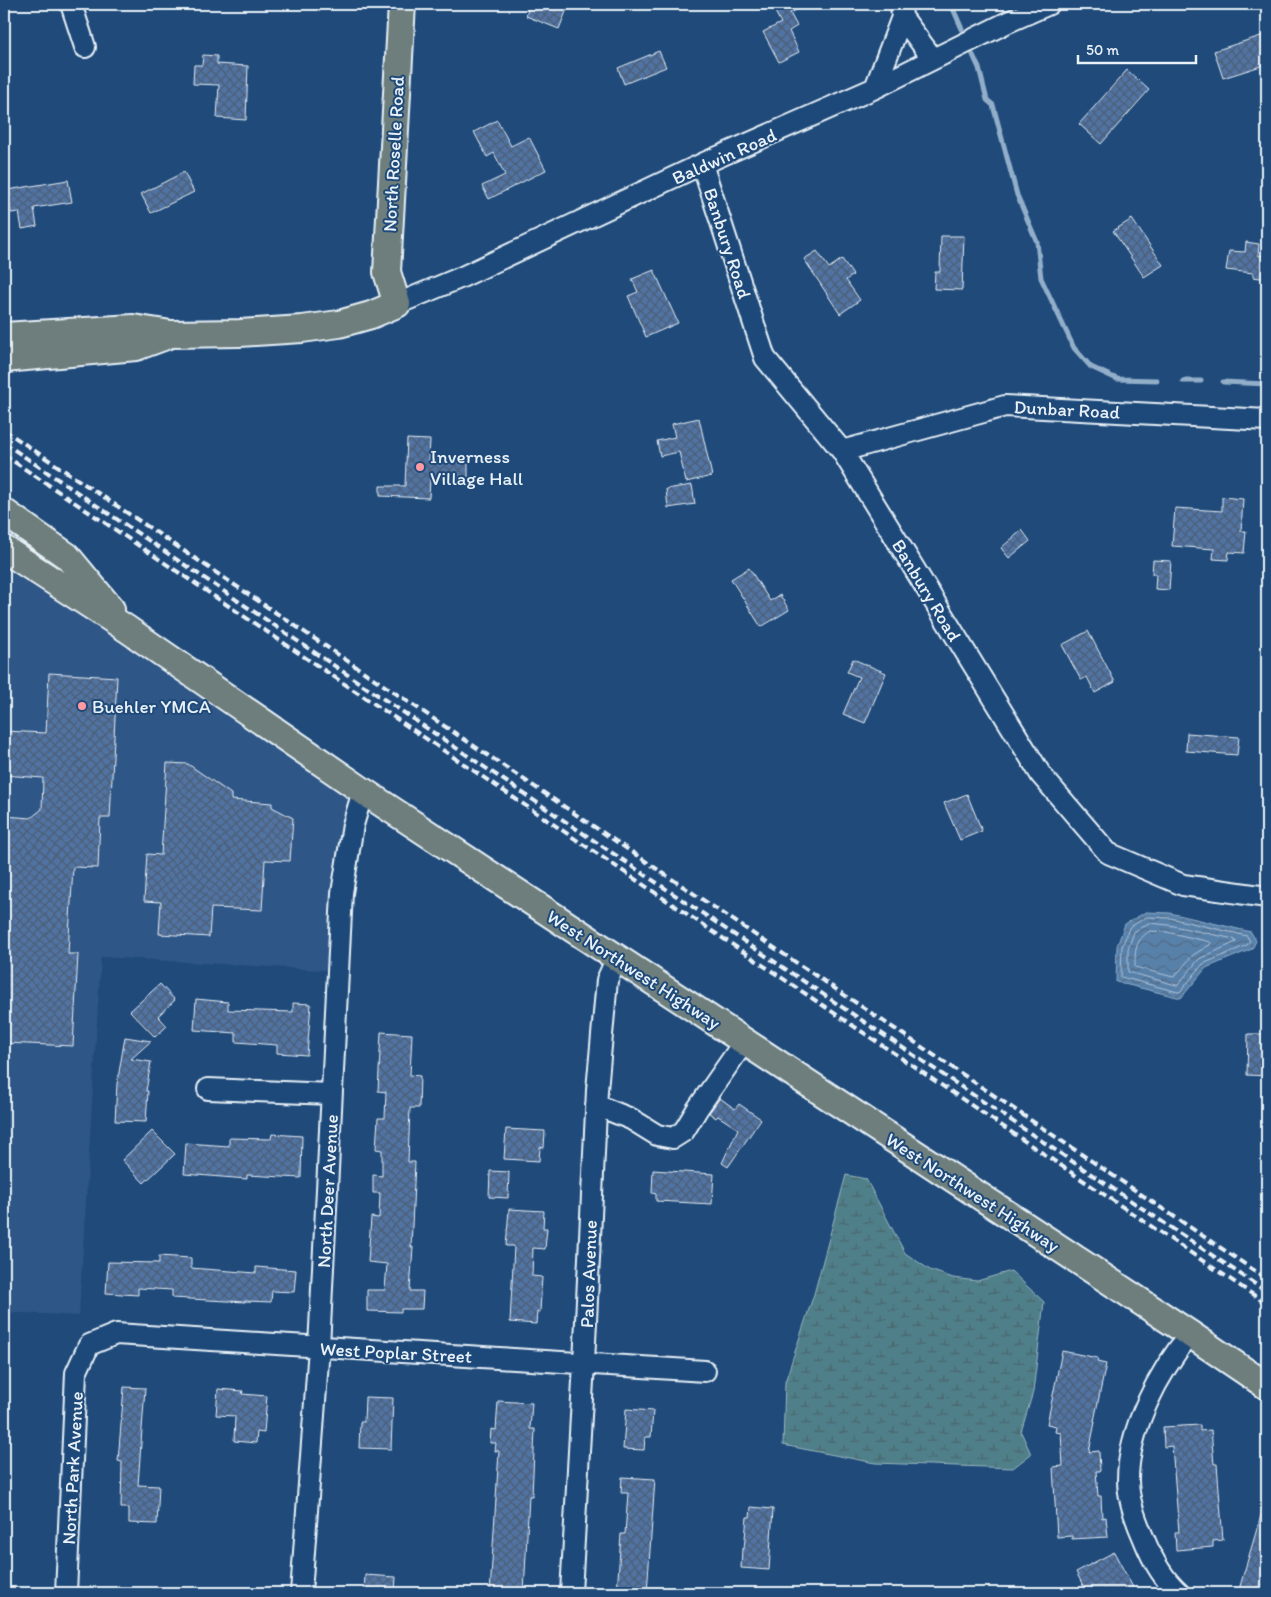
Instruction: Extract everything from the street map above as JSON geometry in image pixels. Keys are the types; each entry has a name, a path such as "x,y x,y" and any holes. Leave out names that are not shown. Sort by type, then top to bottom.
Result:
{"main road":[{"name":"North Roselle Road","path":"397,304 387,272 402,4"},
{"path":"4,336 133,328 171,334 240,333 302,329 339,324 371,315 397,304"},
{"path":"4,359 136,347 171,334"},
{"path":"4,512 67,556 127,628"},
{"name":"West Northwest Highway","path":"4,549 127,628 364,791 1267,1386"}],"street":[{"path":"72,4 85,47"},
{"name":"Baldwin Road","path":"397,304 462,277 702,164 875,88 1049,4"},
{"path":"901,10 934,59"},
{"path":"875,88 901,10"},
{"name":"Banbury Road","path":"702,164 765,358 842,451 1041,775 1108,853 1183,885 1267,897"},
{"name":"Dunbar Road","path":"842,451 1006,406 1267,420"},
{"name":"North Deer Avenue","path":"301,1593 319,1347 342,894 353,825 364,791"},
{"name":"Palos Avenue","path":"571,1593 596,1106 607,980 617,958"},
{"path":"596,1106 631,1118 658,1135 673,1138 684,1131 744,1042"},
{"path":"208,1089 332,1094"},
{"name":"West Poplar Street","path":"89,1345 116,1334 705,1371"},
{"path":"1179,1593 1168,1583 1148,1549 1135,1518 1128,1481 1130,1455 1141,1419 1167,1367 1177,1350 1190,1334"},
{"name":"North Park Avenue","path":"66,1593 76,1373 89,1345"}],"shaded area":[{"path":"4,549 363,791 338,971 101,957 79,1316 4,1312"}],"green space":[{"path":"846,1175 866,1179 905,1253 930,1270 953,1278 977,1281 1011,1271 1044,1302 1033,1392 1021,1432 1031,1454 1013,1468 875,1463 783,1445 785,1382 814,1294"}],"water":[{"path":"1146,912 1170,913 1251,932 1256,941 1252,949 1206,968 1181,998 1116,982 1117,946 1125,924"}],"building":[{"path":"530,4 569,4 559,29 526,16"},
{"path":"771,4 809,4 790,13 797,26 789,31 799,52 779,62 763,32 781,23"},
{"path":"1267,34 1267,64 1223,78 1214,51"},
{"path":"659,51 666,67 624,84 618,68"},
{"path":"203,55 217,56 217,64 248,66 246,120 217,118 219,85 193,84 194,65 202,65"},
{"path":"1127,70 1149,90 1101,144 1079,124"},
{"path":"497,120 511,146 529,137 546,170 489,199 482,186 505,175 494,153 487,157 474,132"},
{"path":"184,172 194,192 151,213 141,194"},
{"path":"68,180 72,202 34,208 37,226 22,229 19,212 11,213 7,190"},
{"path":"1132,219 1163,265 1144,277 1113,231"},
{"path":"941,236 964,236 962,290 934,289 935,272 940,272"},
{"path":"1246,242 1259,244 1258,255 1267,256 1267,279 1253,277 1253,273 1226,270 1229,251 1245,252"},
{"path":"817,251 829,268 842,259 853,275 846,280 860,300 840,314 804,259"},
{"path":"654,270 678,323 646,337 628,296 638,292 632,279"},
{"path":"699,418 712,476 686,482 679,452 660,456 657,441 675,437 672,424"},
{"path":"407,439 430,440 429,461 468,462 468,479 430,478 429,498 380,496 380,486 405,486"},
{"path":"692,485 695,504 668,508 666,489"},
{"path":"1222,497 1243,499 1241,531 1246,531 1244,553 1229,552 1228,560 1213,559 1214,549 1172,546 1175,508 1222,511"},
{"path":"1022,530 1030,541 1009,558 1001,548"},
{"path":"1153,560 1171,561 1169,590 1155,589 1156,574 1152,574"},
{"path":"749,568 770,601 780,595 789,610 761,627 731,579"},
{"path":"1088,631 1115,682 1095,693 1087,677 1081,680 1062,645"},
{"path":"853,659 886,673 865,723 843,714 859,677 847,672"},
{"path":"49,673 117,677 110,818 100,818 98,868 73,867 68,954 78,954 73,1046 4,1043 4,816 31,818 42,809 43,778 4,775 4,731 46,733"},
{"path":"1187,733 1239,737 1237,755 1186,751"},
{"path":"167,763 188,764 231,794 231,800 272,803 272,807 293,818 290,861 265,860 262,910 211,908 209,937 159,934 161,902 144,901 147,854 161,855"},
{"path":"967,794 982,831 960,840 944,803"},
{"path":"160,984 175,1000 158,1016 167,1026 155,1037 130,1011"},
{"path":"196,999 228,1002 228,1010 293,1012 293,1003 311,1004 307,1055 277,1053 277,1045 236,1042 236,1033 194,1030"},
{"path":"381,1032 412,1034 410,1075 420,1076 419,1108 410,1108 408,1162 415,1162 410,1291 423,1291 422,1309 401,1309 401,1312 367,1311 367,1290 385,1290 387,1264 368,1262 371,1217 379,1218 380,1193 373,1193 373,1175 382,1176 382,1150 376,1149 378,1118 385,1118 386,1092 378,1091"},
{"path":"1248,1034 1267,1034 1267,1076 1247,1075"},
{"path":"125,1037 151,1041 131,1059 151,1062 146,1091 148,1091 146,1122 115,1121 117,1084"},
{"path":"720,1098 735,1109 739,1104 761,1119 728,1167 722,1163 738,1129 718,1116 716,1118 709,1113"},
{"path":"506,1129 545,1131 544,1148 540,1147 539,1161 504,1159"},
{"path":"152,1131 175,1154 144,1183 122,1160"},
{"path":"272,1134 302,1136 301,1178 247,1175 247,1179 184,1174 186,1143 229,1146 229,1138 271,1139"},
{"path":"653,1170 714,1174 712,1204 656,1201 656,1194 652,1193"},
{"path":"490,1171 509,1172 508,1198 489,1197"},
{"path":"509,1209 544,1211 543,1228 547,1228 545,1249 533,1248 532,1276 542,1277 540,1312 537,1312 536,1324 510,1322 514,1246 506,1246"},
{"path":"159,1256 191,1258 191,1268 256,1273 256,1267 296,1270 294,1292 272,1291 271,1302 172,1298 172,1290 138,1288 138,1295 106,1293 108,1262 159,1263"},
{"path":"1062,1351 1098,1358 1097,1362 1106,1364 1089,1452 1099,1451 1100,1471 1096,1471 1098,1496 1101,1496 1102,1518 1106,1517 1108,1537 1072,1539 1072,1536 1057,1537 1053,1467 1063,1466 1061,1433 1055,1432 1056,1426 1047,1424"},
{"path":"124,1387 145,1388 138,1485 159,1486 157,1524 129,1523 129,1508 121,1508 122,1462 118,1461"},
{"path":"218,1389 243,1391 242,1394 267,1396 264,1433 257,1432 256,1443 234,1441 235,1416 216,1415"},
{"path":"365,1397 393,1398 391,1449 359,1448 360,1422 364,1422"},
{"path":"498,1401 532,1403 530,1429 535,1429 532,1496 529,1496 524,1593 490,1593 499,1451 495,1451 496,1443 490,1443 491,1429 496,1430"},
{"path":"626,1409 653,1411 651,1437 645,1437 644,1450 623,1449"},
{"path":"1200,1425 1200,1431 1211,1430 1214,1464 1217,1464 1223,1540 1213,1541 1213,1547 1176,1550 1175,1532 1179,1532 1172,1446 1164,1447 1163,1427"},
{"path":"622,1477 655,1479 647,1593 617,1593 621,1534 625,1534 628,1493 621,1493"},
{"path":"1264,1505 1267,1505 1267,1593 1238,1593"},
{"path":"751,1507 773,1509 769,1570 741,1568 747,1517 750,1517"},
{"path":"1114,1552 1136,1593 1087,1593 1076,1572"},
{"path":"365,1575 396,1577 395,1593 364,1593"}],"waterway":[{"path":"951,4 962,29"},
{"path":"973,55 979,68 987,100 993,105 1017,195 1037,242 1041,278 1074,348 1091,367 1117,379 1157,380"},
{"path":"1183,381 1201,381"},
{"path":"1223,382 1267,384"}],"railway":[{"path":"4,430 1267,1279"},
{"path":"4,443 1267,1292"},
{"path":"4,455 1267,1304"}],"place":[{"name":"Inverness Village Hall","path":"420,467"},
{"name":"Buehler YMCA","path":"82,706"}]}
